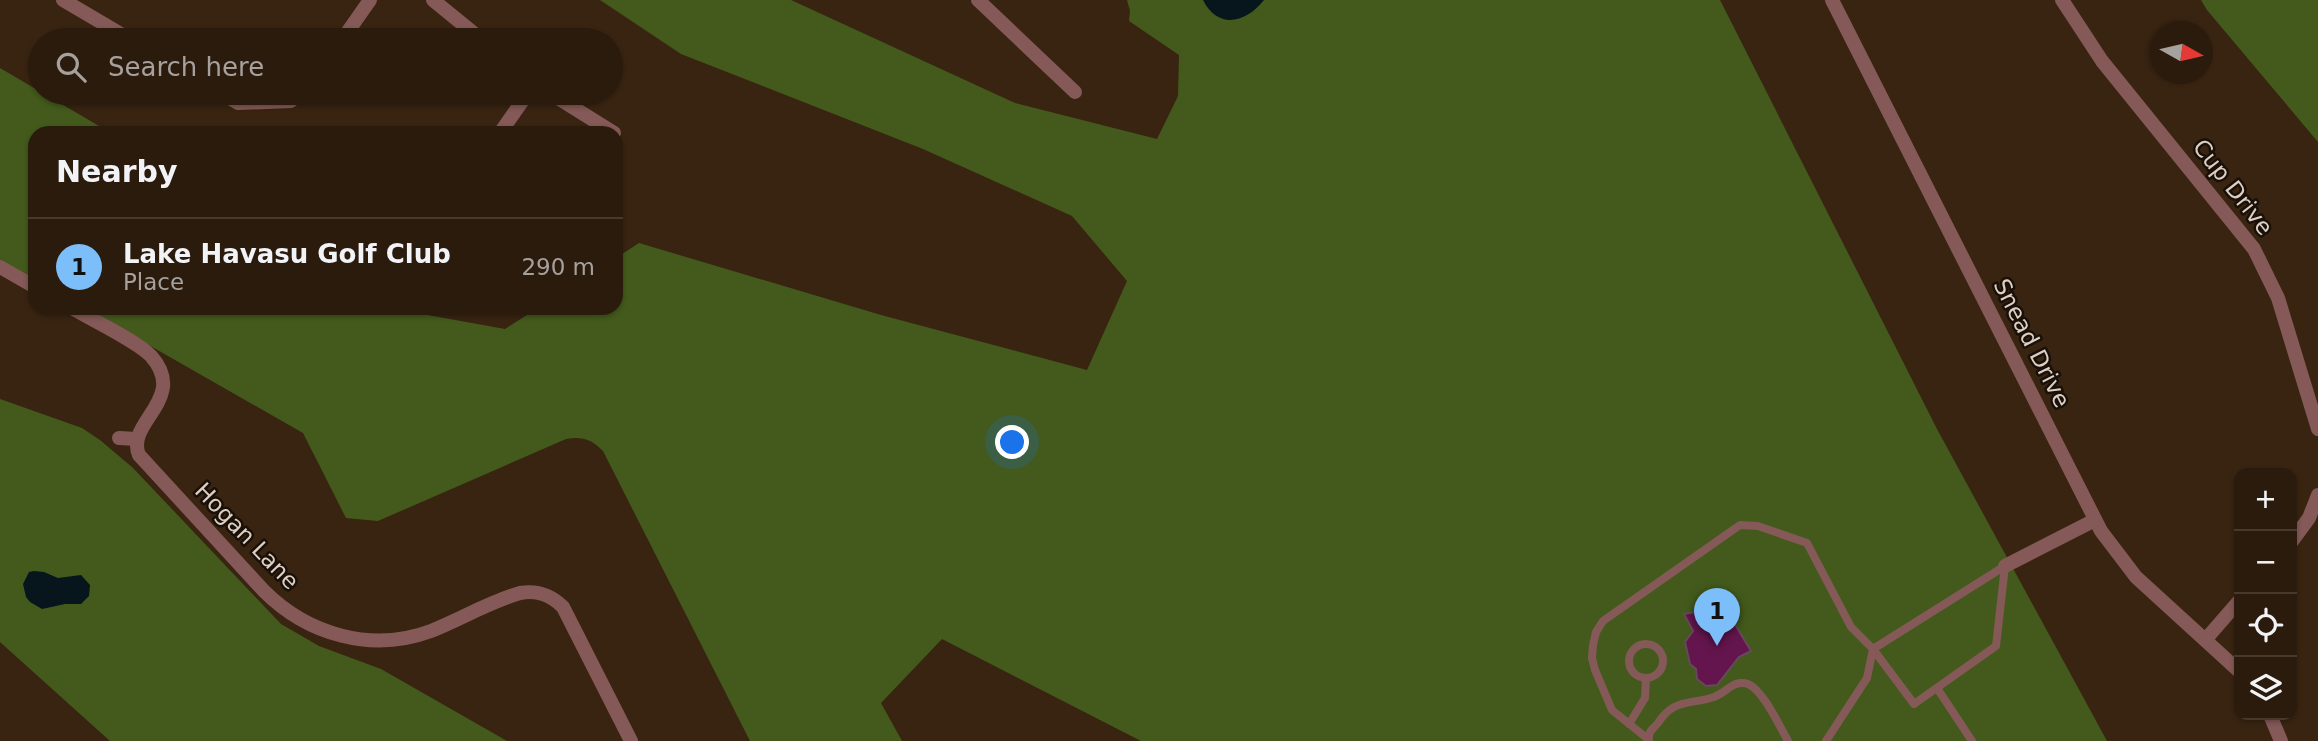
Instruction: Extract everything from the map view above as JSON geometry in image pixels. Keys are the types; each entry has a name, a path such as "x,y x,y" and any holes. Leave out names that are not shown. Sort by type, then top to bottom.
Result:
{"street":[{"path":"63,0 111,28"},
{"path":"350,28 370,0"},
{"path":"433,0 467,28"},
{"path":"978,0 1075,92"},
{"name":"Snead Drive","path":"1832,0 2111,547 2136,577 2234,666"},
{"name":"Cup Drive","path":"2062,0 2102,61 2254,249 2278,298 2318,429"},
{"path":"505,126 520,105"},
{"path":"569,105 603,126"},
{"path":"0,267 28,283"},
{"path":"84,315 142,349 151,356 159,369 162,384 156,409 137,439 119,438"},
{"name":"Hogan Lane","path":"137,439 137,449 142,458 264,591 294,616 317,628 355,639 394,640 432,631 520,593 538,592 551,597 563,607 631,741"},
{"path":"2297,534 2309,518 2318,495"},
{"path":"2006,566 2095,520"},
{"path":"2206,639 2234,607"},
{"path":"2272,720 2281,741"}],"lane":[{"path":"1649,740 1611,709 1595,670 1592,649 1598,628 1603,621 1740,525 1758,526 1807,543 1851,627 1873,649 1914,704 1996,646 2006,566"},
{"path":"1826,741 1867,678 1873,649 2006,566"},
{"path":"1646,644 1658,649 1664,661 1659,674 1646,679 1634,674 1628,662 1633,649 1646,644"},
{"path":"1629,724 1644,701 1647,692 1646,679"},
{"path":"1649,740 1650,730 1662,715 1674,706 1715,697 1733,685 1743,683 1759,692 1788,741"},
{"path":"1937,688 1972,741"}],"green space":[{"path":"600,0 791,0 1015,103 1157,139 1178,96 1179,55 1129,21 1127,0 1720,0 1937,429 2107,741 1141,741 942,639 881,703 902,741 750,741 603,451 595,444 581,438 566,439 378,521 346,518 303,433 96,315 428,315 505,329 527,315 623,315 623,253 639,243 881,315 1087,370 1127,281 1072,216 923,149 681,54"},
{"path":"2201,0 2318,0 2318,142 2207,10"},
{"path":"0,68 28,84 28,105 63,105 99,126 28,126 28,276 0,260"},
{"path":"0,399 82,428 100,440 133,468 281,624 319,646 381,669 507,741 110,741 0,642"}],"shaded area":[{"path":"1203,0 1264,0 1249,14 1232,20 1216,16"},
{"path":"29,572 58,578 81,575 90,585 89,596 81,604 42,609 26,597 23,584"}],"building":[{"path":"1713,609 1736,626 1751,651 1739,657 1717,685 1706,686 1697,679 1696,669 1690,664 1685,642 1693,631 1684,614"}],"place":[{"name":"Lake Havasu Golf Club","path":"1717,646"}]}
